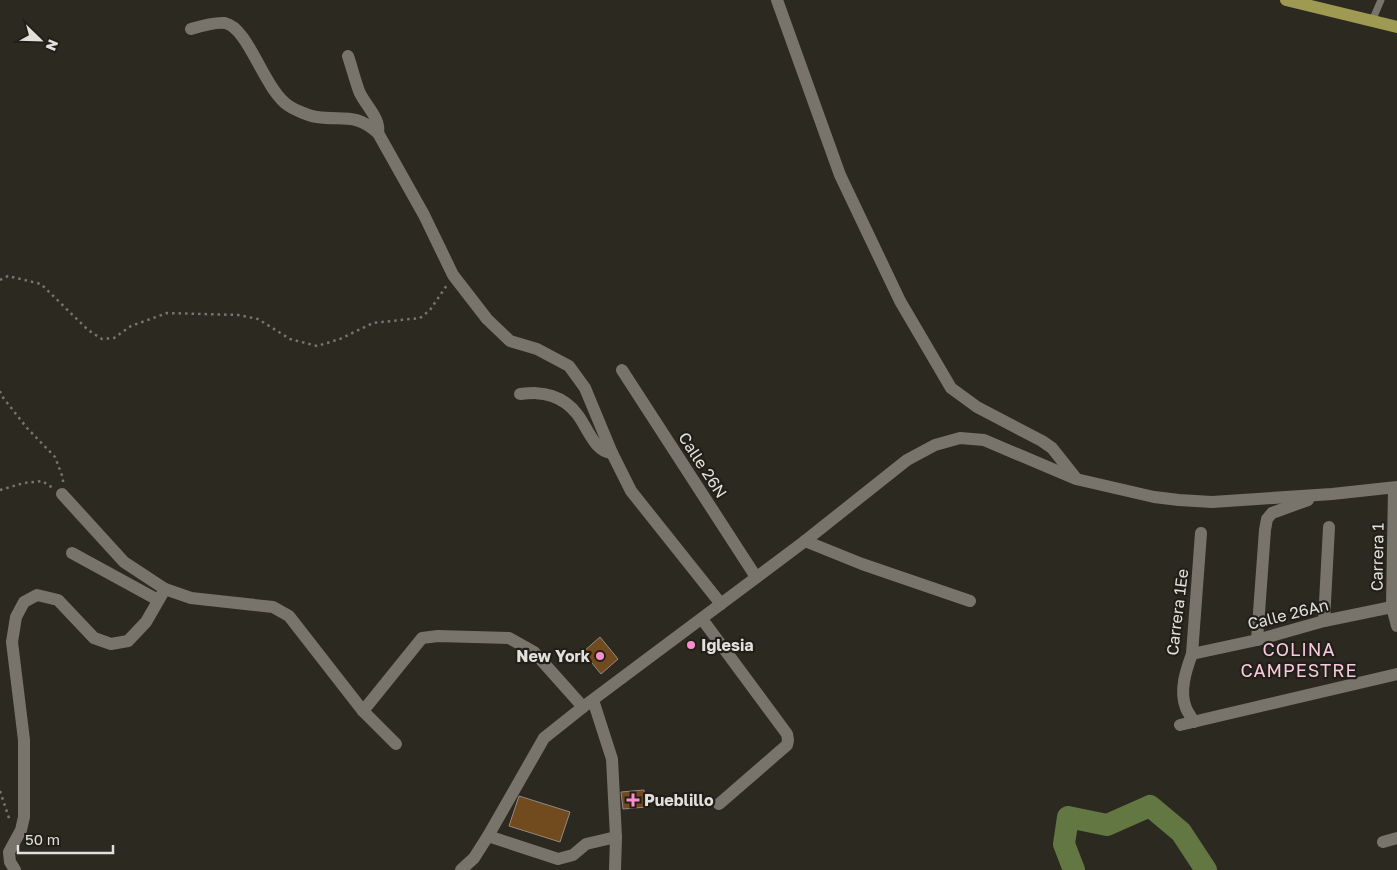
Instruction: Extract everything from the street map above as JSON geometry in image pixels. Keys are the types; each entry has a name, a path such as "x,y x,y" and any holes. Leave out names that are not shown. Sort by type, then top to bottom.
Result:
{"main road":[{"path":"1286,0 1314,3 1397,27"}],"street":[{"path":"777,0 840,175 900,301 951,388 977,407 1052,448 1076,479"},
{"path":"191,29 208,24 225,23 238,29 269,84 288,106 316,117 346,118 371,127 378,133 424,215 453,275 487,319 510,341 537,349 569,366 585,388 612,453 631,490 721,604"},
{"path":"348,56 360,92 376,119 379,128 378,133"},
{"name":"Calle 26N","path":"622,370 756,577"},
{"path":"520,394 537,392 553,396 570,406 600,448 606,453 612,453"},
{"path":"461,870 474,858 488,836 544,738 805,541 907,460 935,445 960,438 984,440 1076,479 1154,497 1179,500 1212,502 1396,487"},
{"name":"Carrera 1","path":"1396,487 1392,607 1397,626"},
{"path":"62,494 124,562 165,589 191,598 273,607 289,616 363,711 396,744"},
{"path":"1257,640 1267,519 1272,513 1322,494"},
{"path":"1324,621 1329,527"},
{"name":"Carrera 1Ee","path":"1194,722 1185,707 1183,685 1192,654 1201,533"},
{"path":"805,541 862,564 970,601"},
{"path":"72,553 158,600"},
{"path":"16,870 4,849 21,830 24,817 24,740 12,642 16,617 24,602 37,595 58,600 94,638 112,644 128,641 146,622 165,589"},
{"name":"Calle 26An","path":"1192,654 1257,640 1324,621 1392,607"},
{"path":"702,619 786,734 788,740 787,745 719,804"},
{"path":"363,711 422,638 438,636 509,638 534,652 588,704 612,759 616,837 615,870"},
{"path":"1180,725 1397,674"},
{"path":"488,836 558,859 573,855 586,844 616,837"},
{"path":"1383,842 1397,838"}],"lane":[{"path":"1372,21 1381,0"}],"path":[{"path":"0,280 8,276 41,284 88,330 102,339 114,338 132,326 167,313 238,315 258,319 290,340 317,346 340,339 373,323 420,318 430,310 453,275"},
{"path":"0,391 1,395 27,428 55,457 63,478 62,494 42,481 24,483 0,490"},
{"path":"0,792 11,822"}],"building":[{"name":"New York","path":"600,637 618,659 601,674 583,652"},
{"name":"Pueblillo","path":"644,790 646,807 623,809 621,792"},
{"path":"519,796 570,812 560,842 509,826"}],"waterway":[{"path":"1074,870 1064,844 1068,817 1107,825 1150,806 1181,832 1206,870"}],"place":[{"name":"Iglesia","path":"691,645"},
{"name":"New York","path":"600,656"},
{"name":"Pueblillo","path":"633,800"}],"district":[{"name":"COLINA CAMPESTRE","path":"1299,660"}]}
